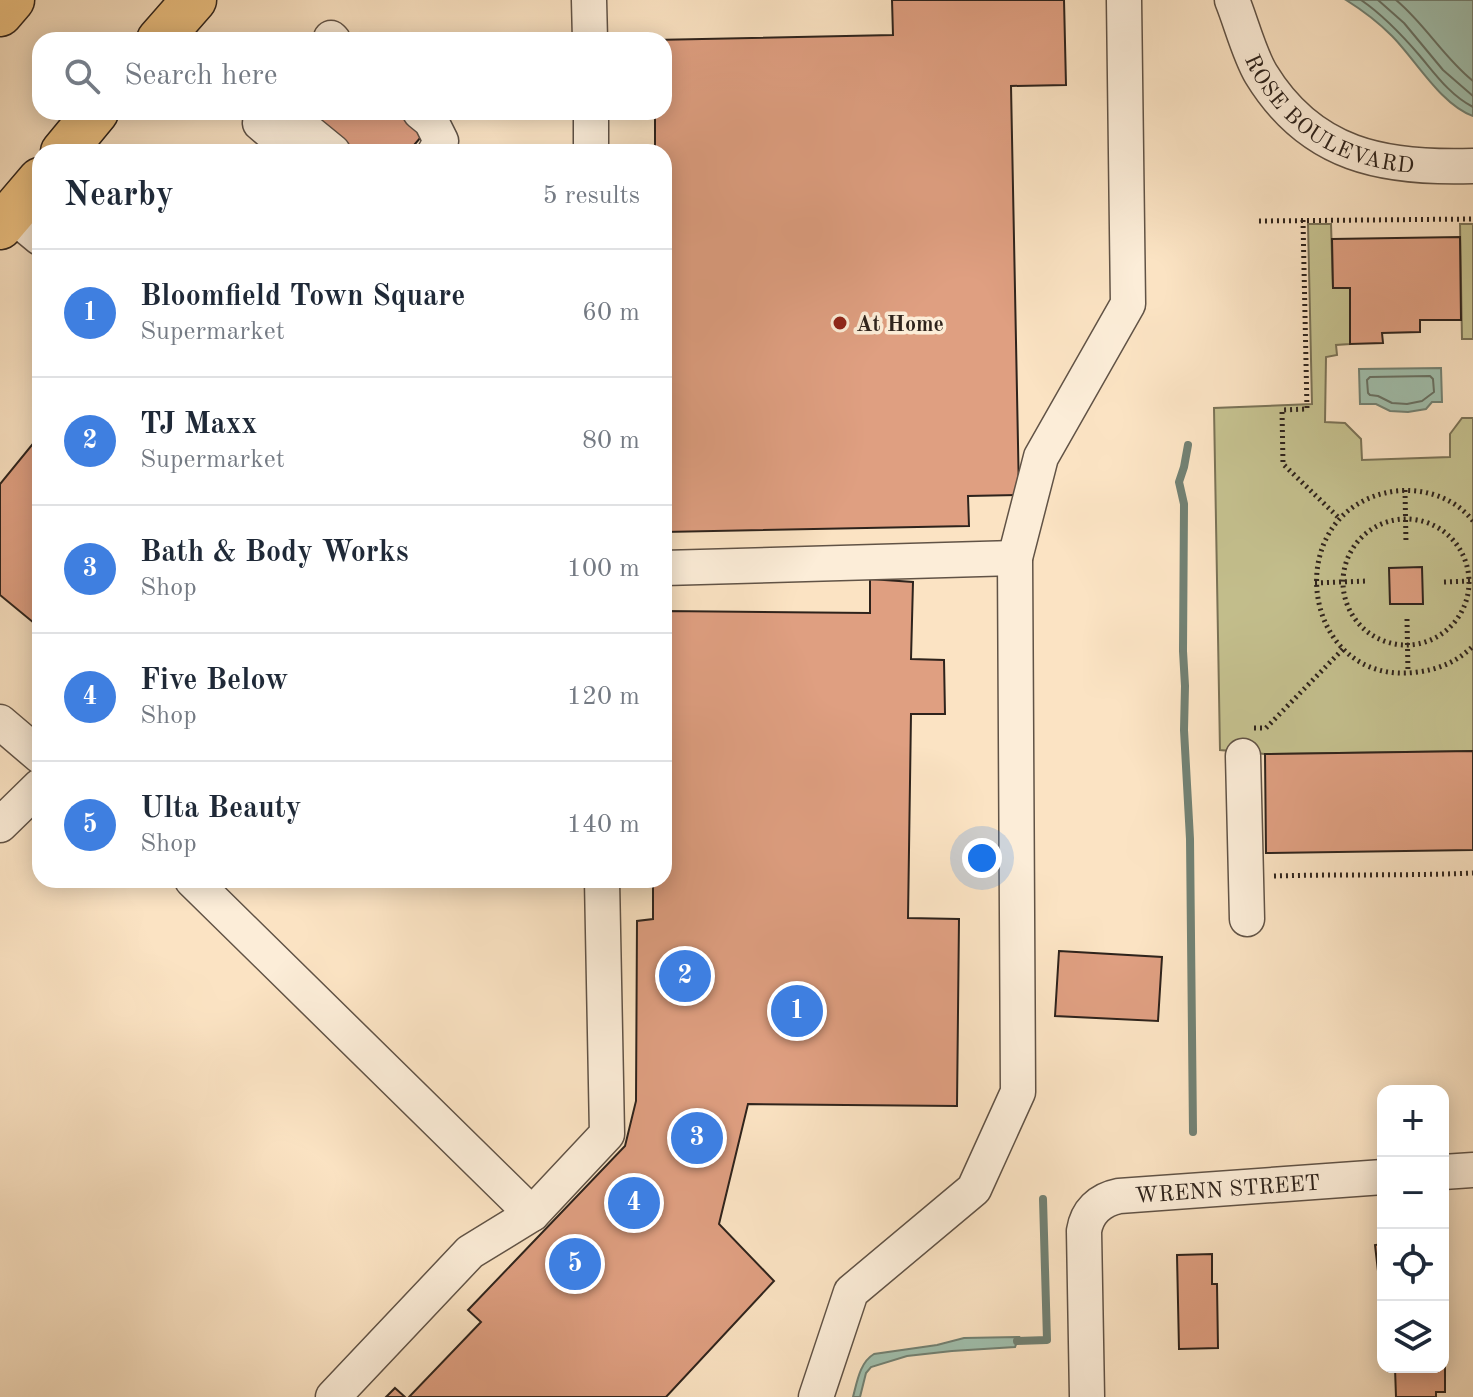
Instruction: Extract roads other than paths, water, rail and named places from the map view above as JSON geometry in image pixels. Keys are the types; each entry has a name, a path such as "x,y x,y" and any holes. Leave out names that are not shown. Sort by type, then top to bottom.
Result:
{"highway":[{"path":"0,14 12,0"},
{"path":"166,32 194,0"},
{"path":"70,144 89,120"},
{"path":"13,221 32,192"}],"street":[{"path":"589,0 590,32"},
{"path":"816,1397 851,1292 974,1189 1018,1092 1015,558 1041,457 1128,304 1124,0"},
{"name":"ROSE BOULEVARD","path":"1232,0 1260,72 1285,108 1306,128 1333,145 1394,163 1473,166"},
{"path":"273,120 289,144"},
{"path":"276,120 319,144"},
{"path":"591,120 591,144"},
{"path":"672,568 1015,558"},
{"path":"0,722 32,749"},
{"path":"1243,756 1247,919"},
{"path":"0,825 32,794"},
{"path":"200,888 532,1214"},
{"path":"333,1397 470,1252 532,1214 607,1134 602,888"},
{"path":"1449,1172 1473,1170"},
{"name":"WRENN STREET","path":"1087,1397 1083,1238 1085,1223 1097,1206 1119,1196 1377,1177"}],"water":[{"path":"1346,0 1473,0 1473,116 1450,102 1392,36"},
{"path":"1441,368 1442,402 1432,402 1426,409 1408,412 1390,411 1376,404 1360,404 1359,369"},
{"path":"1019,1337 1015,1347 907,1356 871,1367 866,1373 860,1397 853,1397 862,1367 874,1354 964,1338"}],"waterway":[{"path":"1188,445 1179,482 1184,504 1184,730 1190,839 1193,1132"},
{"path":"1017,1341 1047,1340 1043,1199"}],"place":[{"name":"At Home","path":"840,323"},
{"name":"TJ Maxx","path":"685,976"},
{"name":"Bloomfield Town Square","path":"797,1011"},
{"name":"Bath & Body Works","path":"697,1138"},
{"name":"Five Below","path":"634,1203"},
{"name":"Ulta Beauty","path":"575,1264"}]}
